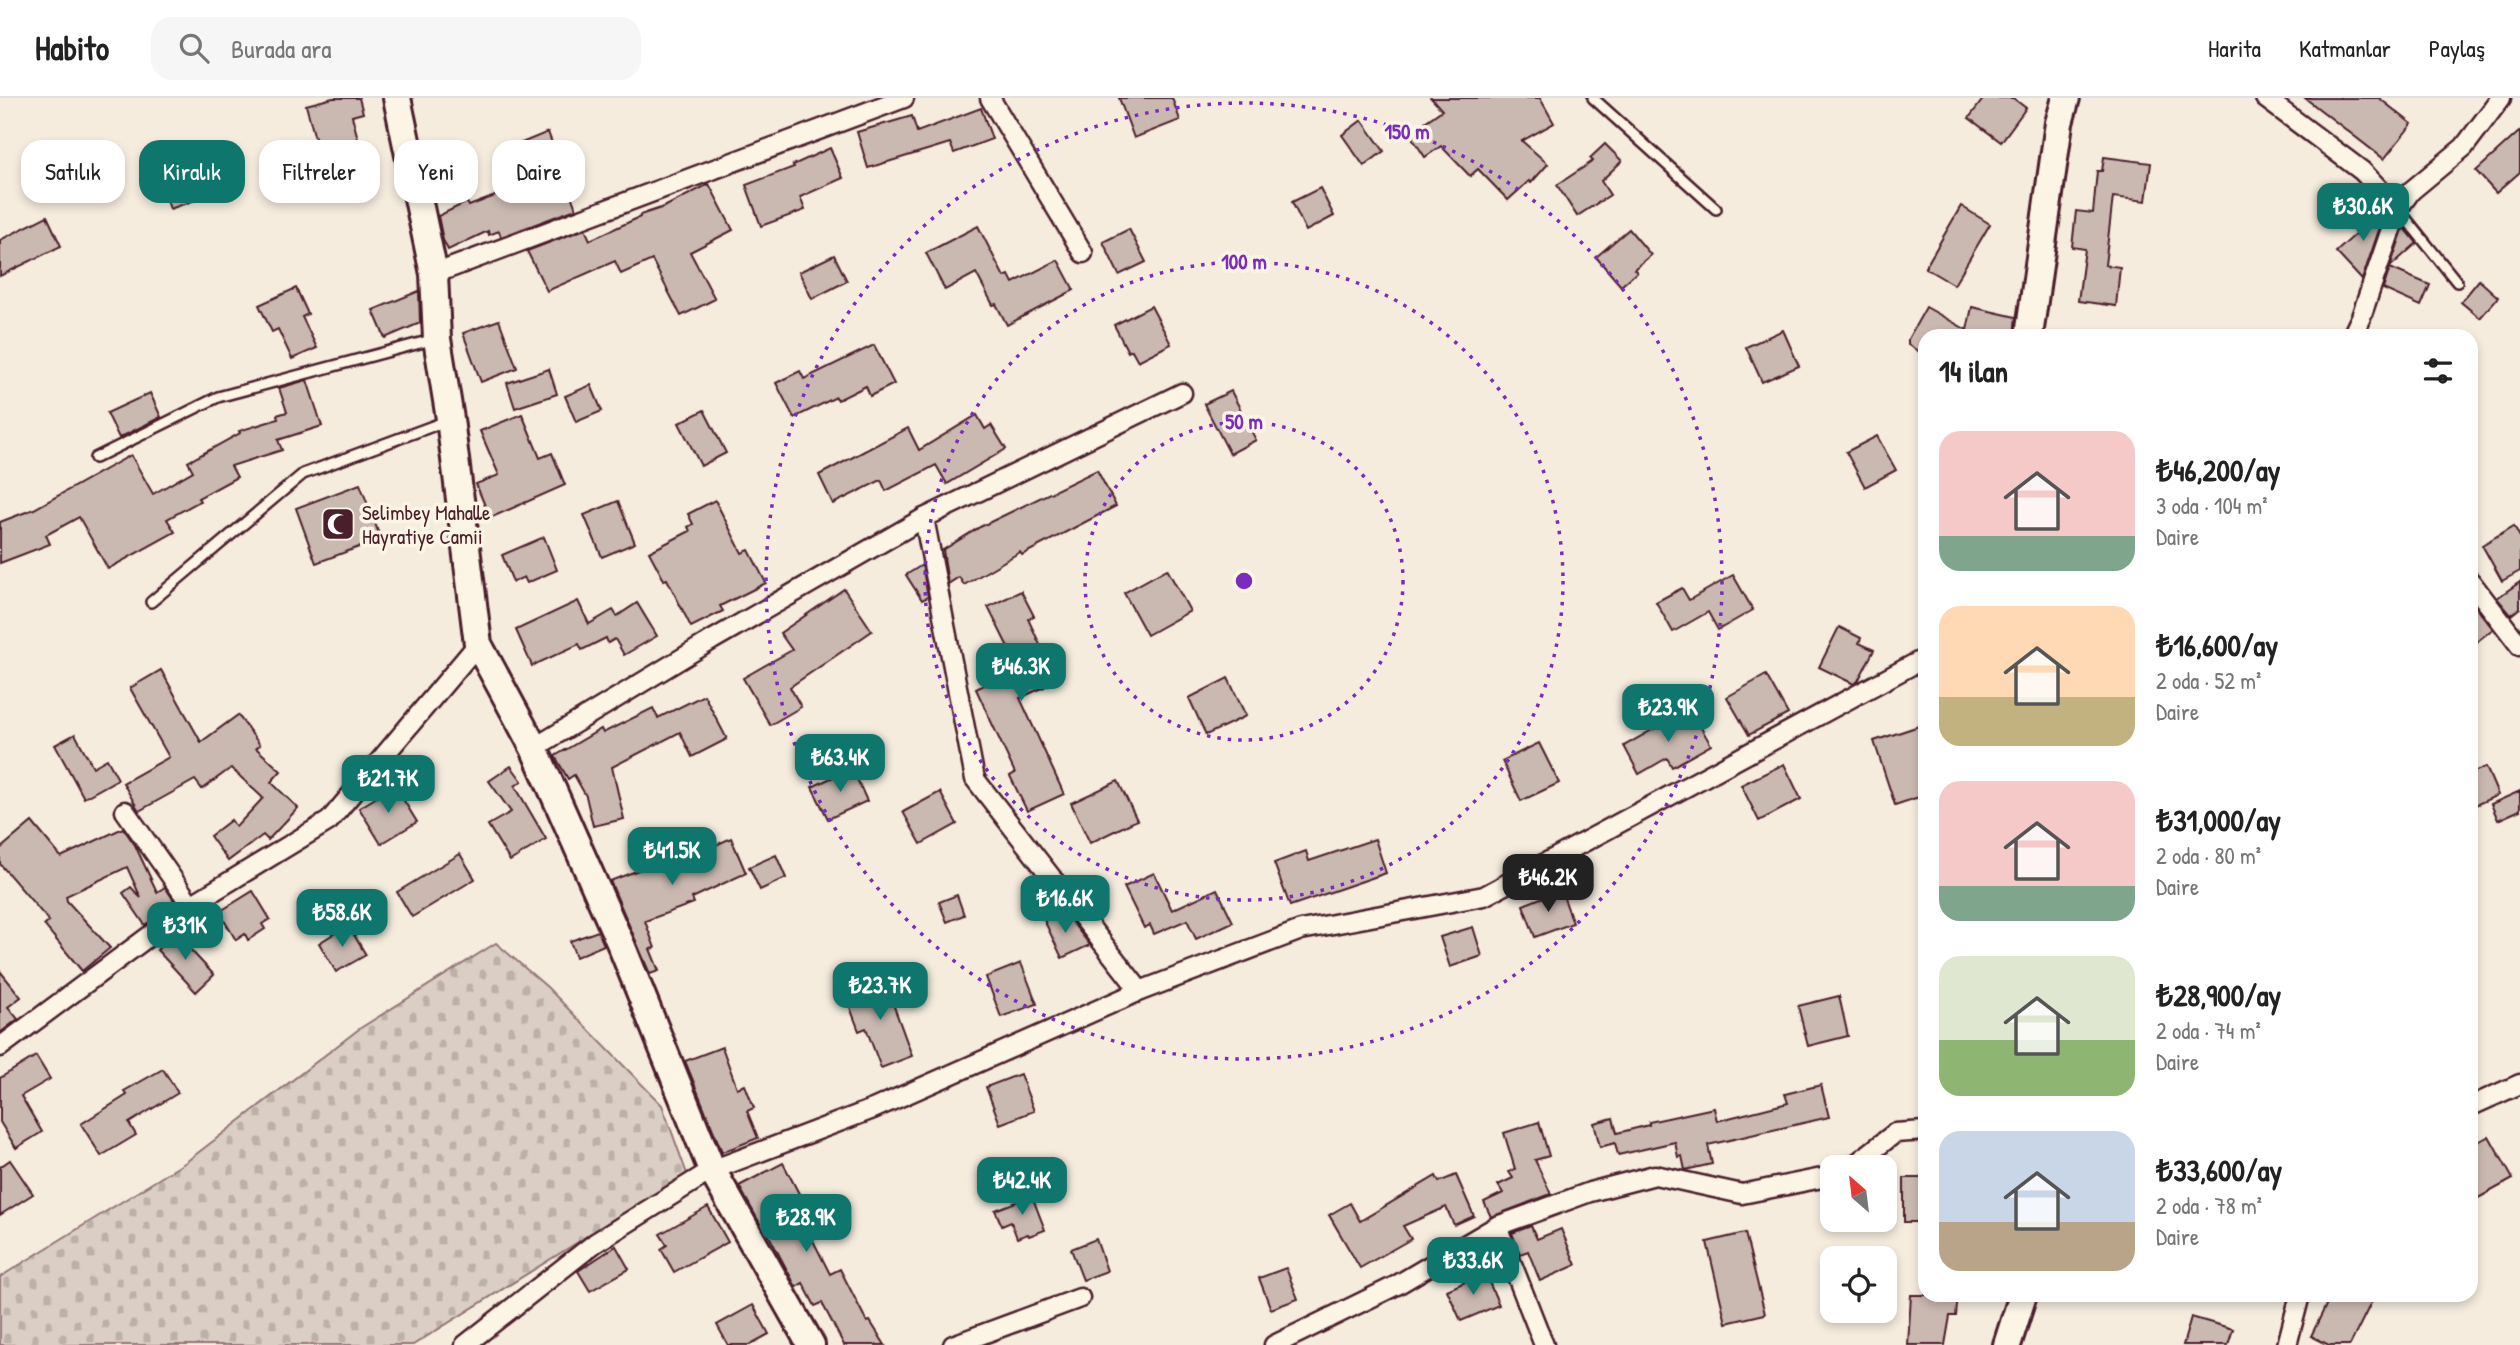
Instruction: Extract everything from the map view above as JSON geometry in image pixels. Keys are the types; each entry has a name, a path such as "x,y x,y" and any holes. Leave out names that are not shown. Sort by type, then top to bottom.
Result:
{"street":[{"path":"397,98 434,274 437,339 450,419 478,644 534,748 622,947 712,1170 811,1345"},
{"path":"434,274 902,98"},
{"path":"990,98 1083,253"},
{"path":"2030,329 2059,122 2066,98"},
{"path":"2265,98 2362,171 2398,209"},
{"path":"2355,329 2398,209 2411,191 2464,147 2501,98"},
{"path":"534,748 712,640 924,518 1182,393"},
{"path":"924,518 975,779 1140,991"},
{"path":"2478,592 2520,646"},
{"path":"0,1047 191,905 329,821 478,644"},
{"path":"465,1345 595,1242 712,1170 873,1109 1140,991 1301,930 1484,896 1918,662"},
{"path":"125,811 191,905"},
{"path":"2478,1103 2520,1083"},
{"path":"1867,1155 1895,1133 1918,1131"},
{"path":"1274,1345 1397,1285 1497,1226 1590,1192 1655,1175 1742,1194 1820,1178"},
{"path":"1497,1226 1544,1345"},
{"path":"953,1345 1080,1298"},
{"path":"2007,1345 2021,1302"},
{"path":"2287,1345 2298,1302"}],"lane":[{"path":"1593,98 1716,209"},
{"path":"2398,209 2457,282"},
{"path":"95,458 218,397 437,339"},
{"path":"151,602 303,474 450,419"}],"green space":[{"path":"496,943 547,987 662,1105 687,1174 413,1345 0,1345 0,1277 186,1162 359,1029"}],"building":[{"path":"333,98 359,98 363,113 352,116 358,139 315,140 306,105"},
{"path":"1119,98 1172,98 1180,120 1134,138"},
{"path":"1431,98 1540,98 1554,123 1522,141 1548,164 1531,183 1529,181 1508,200 1478,169 1470,176 1441,146 1425,157 1409,133 1442,110"},
{"path":"1984,98 2013,98 2026,108 2001,142 1969,118"},
{"path":"2305,98 2379,98 2412,124 2384,159"},
{"path":"981,108 992,139 954,153 950,143 868,168 857,132 912,116 917,132"},
{"path":"1362,120 1384,151 1364,166 1342,135"},
{"path":"2520,131 2520,172 2496,193 2476,171"},
{"path":"548,132 551,140 529,140"},
{"path":"1605,144 1622,161 1601,181 1610,195 1577,216 1557,185 1593,161 1590,158"},
{"path":"830,148 843,178 800,197 805,210 761,226 746,185 794,167 793,165"},
{"path":"2104,157 2151,163 2146,201 2113,197 2105,265 2120,267 2116,306 2078,301 2085,249 2072,247 2076,211 2093,213 2097,171 2102,171"},
{"path":"709,184 733,230 690,252 715,299 681,316 652,260 621,274 615,261 547,291 527,251 585,229 590,240"},
{"path":"1320,188 1334,216 1306,231 1292,202"},
{"path":"492,197 492,203 574,203 576,209 501,237 499,231 489,235 488,231 448,250 438,216 465,203 469,206"},
{"path":"168,203 187,203 170,209"},
{"path":"2379,205 2385,212 2362,280 2336,252 2368,223 2364,219"},
{"path":"1961,206 1990,224 1954,285 1925,268"},
{"path":"47,216 61,246 0,276 0,240"},
{"path":"978,226 1004,277 1009,275 1013,283 1058,260 1074,290 1007,325 976,273 945,290 926,253"},
{"path":"2404,227 2417,243 2390,267"},
{"path":"1129,229 1146,262 1119,275 1103,242"},
{"path":"1629,229 1651,255 1634,269 1637,272 1621,286 1596,257"},
{"path":"834,255 847,281 812,299 799,272"},
{"path":"2390,268 2430,285 2421,306 2383,289"},
{"path":"2479,280 2498,297 2480,318 2461,302"},
{"path":"296,288 308,314 302,317 317,348 292,359 278,329 272,332 259,305"},
{"path":"419,291 420,323 385,338 373,310"},
{"path":"1151,306 1171,344 1138,361 1132,350 1128,352 1114,325"},
{"path":"1926,307 1965,329 1918,329 1918,351 1908,345 1908,339"},
{"path":"1972,307 2016,317 2015,329 1967,329"},
{"path":"499,320 517,368 481,382 463,333"},
{"path":"1783,330 1799,366 1762,382 1746,347"},
{"path":"874,345 894,384 870,396 866,386 838,400 836,397 794,418 776,383 800,371 804,379"},
{"path":"549,369 557,394 515,408 507,383"},
{"path":"307,380 322,426 278,440 282,450 231,466 237,477 167,519 175,532 108,569 79,517 46,535 50,544 0,563 0,522 34,509 131,455 153,494 193,471 188,462 240,433 239,431 278,419 277,415 287,412 279,388"},
{"path":"591,385 602,411 576,422 565,396"},
{"path":"1231,391 1256,440 1230,454 1204,404"},
{"path":"150,393 161,417 119,438 107,413"},
{"path":"704,410 726,453 701,466 679,423"},
{"path":"522,414 540,458 552,453 565,485 490,518 476,484 499,475 480,431"},
{"path":"977,415 985,429 991,425 1006,449 947,484 936,465 886,491 881,480 833,504 819,475 908,428 919,450"},
{"path":"1877,436 1896,470 1865,487 1846,452"},
{"path":"1097,470 1116,506 1022,555 1020,552 964,585 959,577 948,584 943,550 980,527"},
{"name":"Selimbey Mahalle Hayratiye Camii","path":"360,484 381,539 316,563 296,508"},
{"path":"715,500 742,553 749,550 766,583 720,606 723,611 691,627 667,579 664,580 649,552 690,531 688,527 693,524 688,514"},
{"path":"618,501 635,543 602,557 584,515"},
{"path":"2514,526 2520,537 2520,571 2502,581 2482,545"},
{"path":"544,537 557,570 527,583 524,577 513,582 502,555"},
{"path":"922,565 928,597 922,600 906,575"},
{"path":"1167,569 1190,611 1147,635 1124,593"},
{"path":"1733,575 1753,610 1718,630 1708,612 1673,632 1656,602 1682,588 1689,600"},
{"path":"2520,582 2520,608 2511,615 2497,598"},
{"path":"844,589 872,631 790,687 801,707 770,725 743,678 792,650 780,633"},
{"path":"1021,591 1034,616 1028,619 1057,681 1020,698 1064,794 1027,811 1010,776 1015,773 976,689 1017,669 988,607"},
{"path":"578,601 589,624 613,610 617,616 637,603 657,636 624,655 615,639 608,643 606,638 582,650 579,644 532,666 516,630"},
{"path":"2478,610 2493,629 2478,641"},
{"path":"1839,627 1861,638 1859,643 1874,650 1854,684 1819,667"},
{"path":"161,670 201,742 238,715 260,745 256,748 281,771 271,782 298,808 268,840 263,835 228,861 210,836 231,820 236,827 263,798 231,768 202,789 195,780 139,811 123,783 169,757 130,688"},
{"path":"1766,675 1788,714 1749,735 1727,697"},
{"path":"1228,678 1246,716 1206,735 1189,698"},
{"path":"704,695 727,739 692,757 680,732 612,767 624,819 593,826 586,796 574,775 568,779 555,756 601,729 603,733 653,708 658,718"},
{"path":"1692,712 1711,745 1672,767 1667,758 1639,774 1624,746 1675,717 1678,721"},
{"path":"1918,726 1918,797 1895,805 1874,741"},
{"path":"75,734 93,767 107,759 118,779 84,798 55,745"},
{"path":"1539,743 1559,783 1521,801 1502,761"},
{"path":"1784,764 1801,799 1759,821 1741,785"},
{"path":"511,766 522,781 515,786 546,839 510,861 488,825 511,812 489,781"},
{"path":"2486,767 2498,795 2478,804 2478,770"},
{"path":"852,768 867,801 828,819 812,787"},
{"path":"1118,781 1137,820 1090,843 1071,803"},
{"path":"395,786 417,822 381,844 359,808"},
{"path":"2520,791 2520,810 2498,820 2491,804"},
{"path":"940,792 957,824 921,844 903,812"},
{"path":"32,822 61,857 123,828 135,845 157,892 165,887 175,902 145,925 123,893 131,887 141,898 127,867 66,896 67,901 110,948 82,971 44,925 49,921 0,864 0,849"},
{"path":"731,838 746,873 692,898 694,903 645,921 655,948 650,949 659,971 650,974 610,881 649,866 645,858 672,844 681,861"},
{"path":"1375,839 1386,873 1290,906 1274,863 1306,851 1309,861"},
{"path":"460,854 475,879 412,917 397,892"},
{"path":"776,855 786,878 760,890 749,867"},
{"path":"1154,873 1172,910 1217,889 1233,922 1196,939 1187,920 1154,934 1150,925 1144,928 1124,887"},
{"path":"1561,890 1573,923 1535,937 1523,905"},
{"path":"253,891 270,919 262,924 265,929 248,940 245,934 236,940 219,912"},
{"path":"957,895 964,915 947,922 939,902"},
{"path":"1063,911 1090,945 1062,958 1044,920"},
{"path":"348,925 366,955 336,972 319,943"},
{"path":"1473,927 1482,956 1450,967 1440,937"},
{"path":"598,931 604,945 576,957 570,941"},
{"path":"174,932 214,975 196,992 157,950 160,947 158,944"},
{"path":"1021,963 1037,1004 1001,1017 986,977"},
{"path":"0,971 21,997 8,1007 18,1019 0,1033"},
{"path":"884,979 912,1056 881,1068 866,1028 859,1031 845,994"},
{"path":"1839,996 1848,1036 1808,1046 1798,1006"},
{"path":"722,1047 737,1088 745,1085 754,1108 747,1111 758,1138 722,1152 685,1061"},
{"path":"36,1056 50,1079 21,1096 42,1132 16,1148 0,1122 0,1078"},
{"path":"163,1069 178,1093 129,1123 136,1135 101,1156 81,1124 127,1095 124,1091"},
{"path":"1020,1074 1034,1111 1000,1124 986,1087"},
{"path":"1821,1085 1829,1117 1708,1145 1712,1164 1685,1170 1682,1156 1678,1157 1675,1142 1618,1155 1615,1143 1600,1147 1594,1123 1613,1118 1617,1133 1649,1125 1649,1122 1714,1108 1717,1121 1788,1103 1785,1094"},
{"path":"1539,1122 1549,1156 1535,1160 1551,1194 1491,1217 1484,1202 1503,1193 1498,1185 1513,1178 1509,1172 1515,1169 1504,1133"},
{"path":"2489,1136 2513,1179 2478,1198 2478,1142"},
{"path":"10,1160 33,1194 0,1215 0,1167"},
{"path":"783,1163 806,1207 798,1211 830,1274 840,1269 867,1322 870,1321 885,1345 844,1345 822,1303 815,1306 803,1283 796,1287 765,1228 763,1229 739,1186"},
{"path":"1456,1175 1474,1216 1454,1225 1446,1207 1403,1226 1411,1239 1360,1268 1329,1215 1350,1203 1360,1221 1436,1176 1439,1182"},
{"path":"1904,1178 1918,1178 1918,1222 1904,1222"},
{"path":"1032,1196 1045,1230 1017,1238 1011,1222 1002,1226 995,1210"},
{"path":"708,1207 728,1242 674,1272 661,1249 667,1245 660,1234"},
{"path":"1531,1226 1537,1239 1561,1229 1576,1265 1540,1281 1528,1251 1520,1254 1512,1233"},
{"path":"1745,1233 1765,1314 1726,1323 1707,1242"},
{"path":"1096,1239 1107,1271 1083,1280 1071,1249"},
{"path":"616,1246 629,1269 590,1291 578,1271"},
{"path":"1493,1248 1500,1264 1473,1275 1466,1260"},
{"path":"1286,1268 1298,1299 1271,1309 1259,1278"},
{"path":"1485,1273 1499,1305 1461,1321 1447,1290"},
{"path":"1911,1295 1918,1295 1918,1302 1957,1302 1956,1316 1950,1316 1945,1345 1908,1345"},
{"path":"2328,1302 2372,1302 2350,1345 2329,1345 2311,1336"},
{"path":"753,1305 769,1334 749,1345 728,1345 717,1325"},
{"path":"2191,1317 2233,1329 2228,1345 2183,1345"}],"place":[{"name":"Selimbey Mahalle Hayratiye Camii","path":"338,524"}]}
